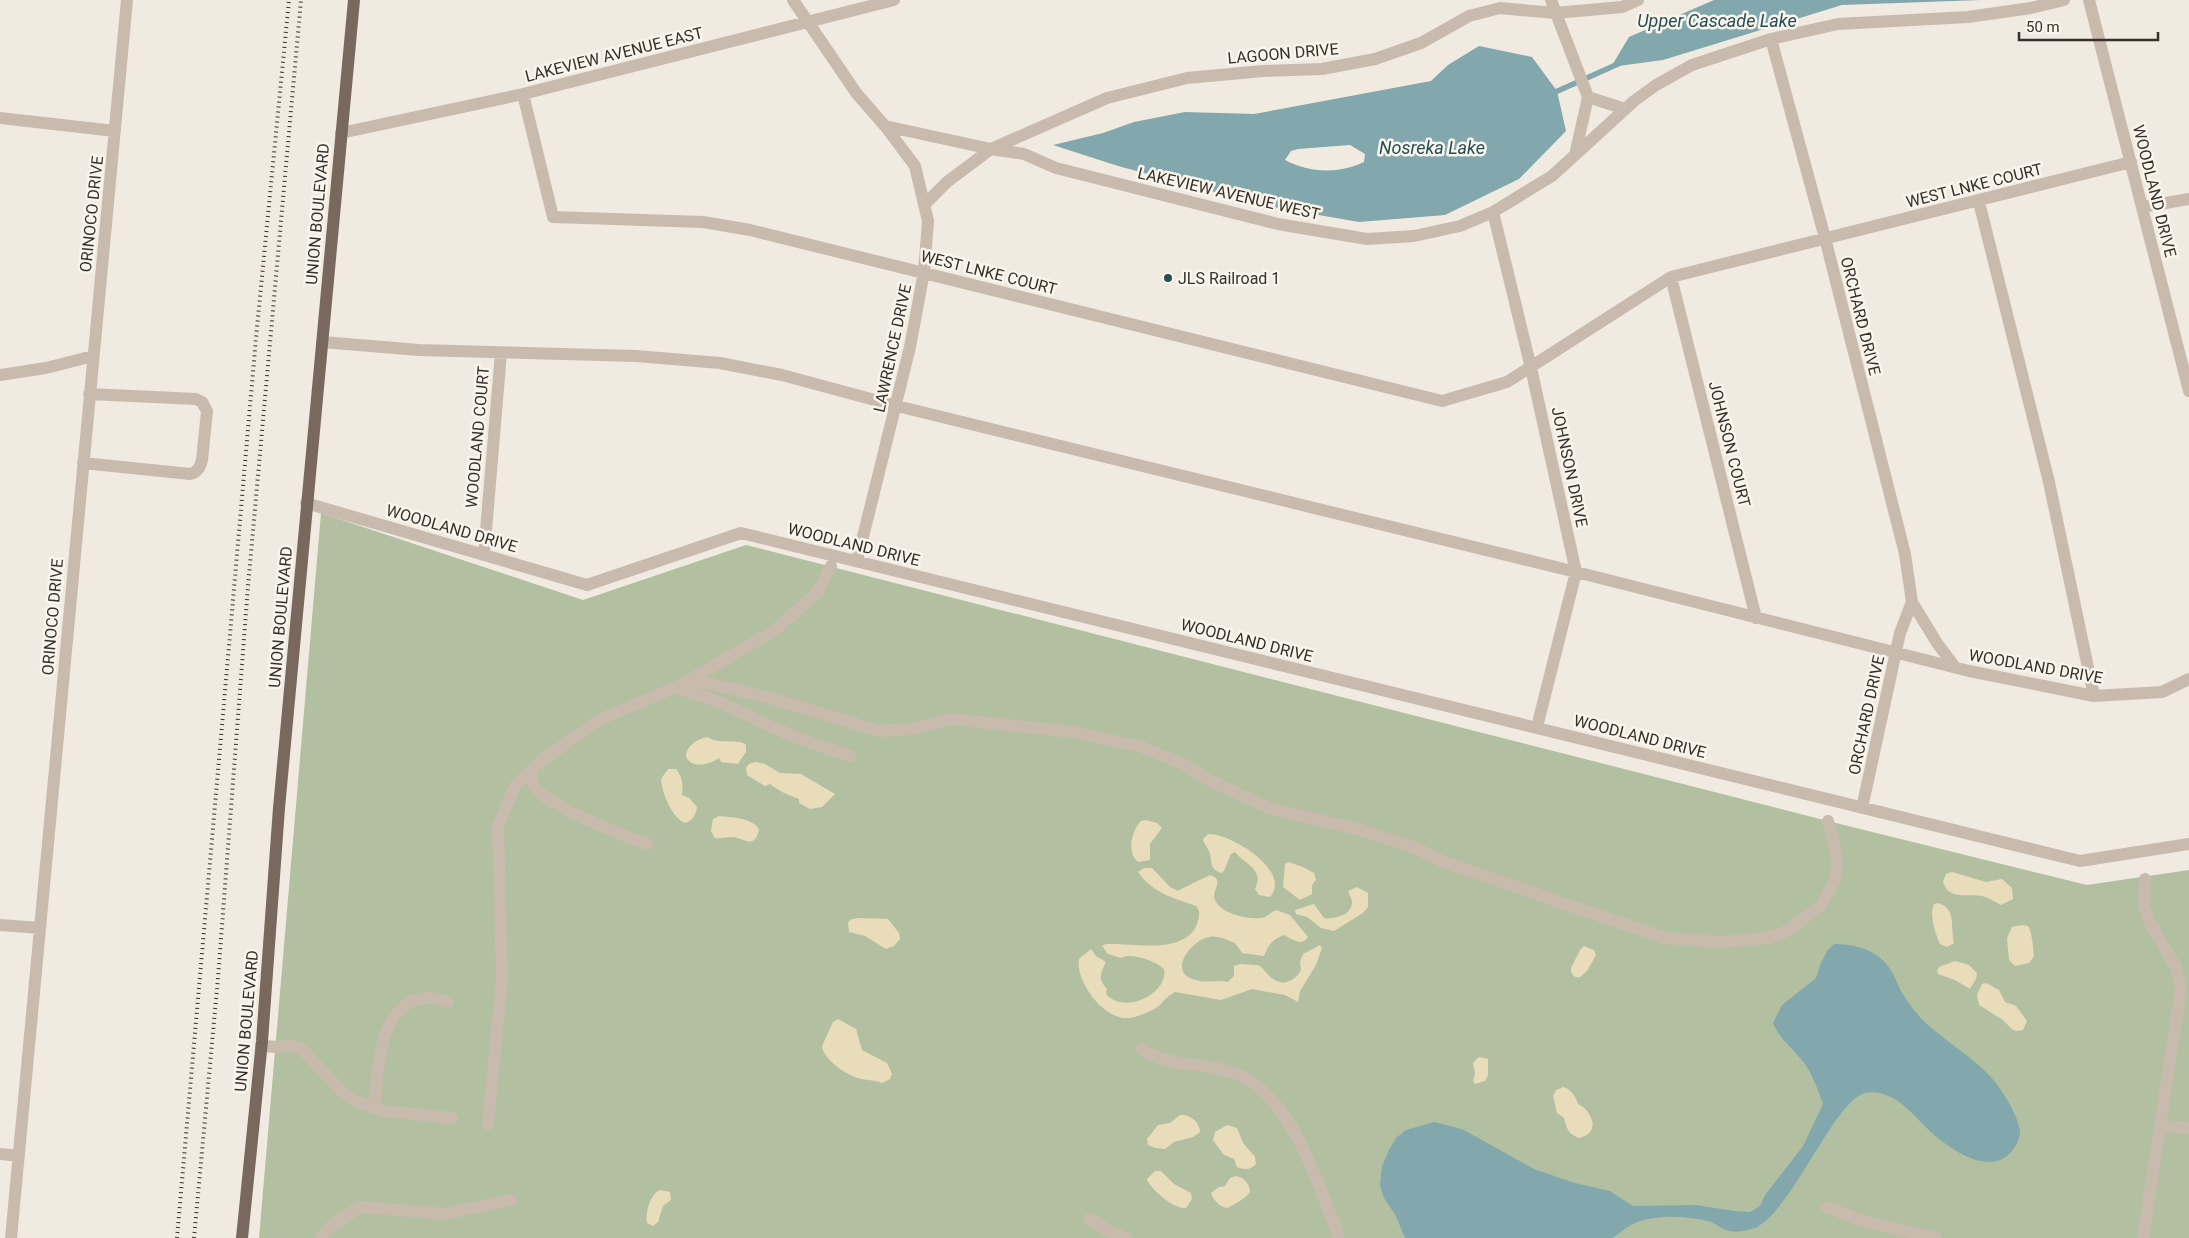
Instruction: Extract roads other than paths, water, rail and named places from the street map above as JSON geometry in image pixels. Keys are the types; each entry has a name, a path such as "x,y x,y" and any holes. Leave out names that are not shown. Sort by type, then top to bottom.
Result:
{"main road":[{"name":"UNION BOULEVARD","path":"242,1238 261,1046 279,808 306,503 354,0"}],"street":[{"name":"ORINOCO DRIVE","path":"11,1238 127,0"},
{"name":"LAWRENCE DRIVE","path":"793,0 857,94 885,126 915,166 928,221 924,272 897,406 856,561"},
{"name":"LAKEVIEW AVENUE EAST","path":"341,133 523,94 894,0"},
{"path":"1469,16 1492,0"},
{"path":"1551,0 1588,97 1575,155"},
{"name":"LAGOON DRIVE","path":"924,205 947,182 991,149 1107,98 1187,78 1263,71 1322,69 1375,59 1421,44 1469,16 1500,8 1555,13 1622,7 1638,0"},
{"name":"LAKEVIEW AVENUE WEST","path":"991,149 1024,154 1056,168 1278,224 1367,239 1414,236 1460,226 1493,212 1552,176 1634,101 1692,65 1771,39 1838,24 1968,17 2031,8 2064,0"},
{"name":"WOODLAND DRIVE","path":"2089,0 2189,391"},
{"name":"ORCHARD DRIVE","path":"1771,39 1825,238 1905,554 1912,602 1937,644 1955,667"},
{"name":"WEST LNKE COURT","path":"523,94 553,217 703,222 750,230 1442,401 1507,382 1671,277 1979,202 2131,162"},
{"path":"1588,97 1625,110"},
{"path":"0,118 115,131"},
{"path":"885,126 991,149"},
{"path":"2143,207 2189,199"},
{"path":"1979,202 2049,482 2094,696"},
{"name":"JOHNSON DRIVE","path":"1493,212 1531,368 1576,572 1536,727"},
{"name":"JOHNSON COURT","path":"1671,277 1756,618"},
{"name":"WOODLAND DRIVE","path":"322,342 420,350 636,356 720,363 782,375 897,406 1955,667 2094,696 2162,692 2189,679"},
{"name":"WOODLAND COURT","path":"484,554 501,353"},
{"path":"0,375 46,368 93,356"},
{"path":"83,462 195,473 200,468 202,460 207,411 202,402 196,399 89,394"},
{"name":"WOODLAND DRIVE","path":"306,503 484,554 587,586 741,533 2080,861 2189,844"},
{"path":"488,1124 502,978 498,826 515,786 541,761 599,720 680,685 775,630 816,593 831,566"},
{"name":"ORCHARD DRIVE","path":"1862,808 1900,632 1912,602"},
{"path":"680,685 703,682 770,698 879,731 912,729 951,719 1073,732 1142,747 1183,764 1207,779 1269,808 1357,829 1404,844 1444,862 1664,938 1720,942 1768,938 1787,931 1821,905 1836,878 1837,857 1828,821"},
{"path":"680,685 734,707 781,731 850,756"},
{"path":"530,771 534,785 542,795 596,825 647,844"},
{"path":"2143,1238 2180,988 2176,967 2150,923 2144,906 2145,879"},
{"path":"0,925 40,928"},
{"path":"374,1108 385,1034 402,1005 426,998 448,1002"},
{"path":"261,1046 281,1047 289,1045 302,1049 341,1091 360,1103 374,1108 416,1116 452,1118"},
{"path":"1142,1048 1156,1058 1196,1064 1242,1076 1262,1090 1280,1108 1299,1140 1338,1238"},
{"path":"2161,1126 2189,1128"},
{"path":"0,1154 18,1156"},
{"path":"321,1238 332,1226 360,1207 444,1214 512,1200"},
{"path":"1826,1207 1863,1221 1936,1238"},
{"path":"1090,1219 1110,1232 1126,1238"}],"water":[{"name":"Upper Cascade Lake","path":"1714,0 1981,0 1842,5 1663,60 1611,67 1629,37"},
{"name":"Nosreka Lake","path":"1479,46 1532,57 1557,91 1566,131 1519,179 1445,215 1359,222 1267,206 1118,166 1053,145 1103,133 1134,122 1185,112 1254,114 1431,81 1448,65","holes":["1350,145 1365,154 1364,162 1344,169 1334,170 1314,170 1285,160 1291,151 1298,149"]},
{"path":"1834,944 1850,945 1865,949 1885,962 1904,997 1920,1017 1990,1076 2013,1110 2019,1125 2019,1139 2016,1146 2007,1156 1990,1162 1980,1161 1962,1154 1930,1131 1897,1101 1877,1093 1866,1093 1854,1099 1842,1112 1788,1195 1774,1213 1760,1225 1750,1230 1729,1231 1708,1221 1661,1217 1633,1224 1613,1238 1406,1238 1404,1236 1396,1216 1384,1198 1380,1186 1382,1166 1396,1138 1406,1130 1434,1122 1462,1129 1534,1169 1575,1183 1610,1191 1633,1206 1696,1205 1750,1212 1760,1206 1765,1195 1803,1146 1823,1104 1808,1069 1779,1034 1773,1023 1782,1005 1816,978 1827,951"}],"waterway":[{"path":"1551,94 1618,64"}],"railway":[{"path":"177,1238 256,338 289,0"},
{"path":"194,1238 218,978 248,586 301,0"}],"place":[{"name":"JLS Railroad 1","path":"1168,278"}]}
